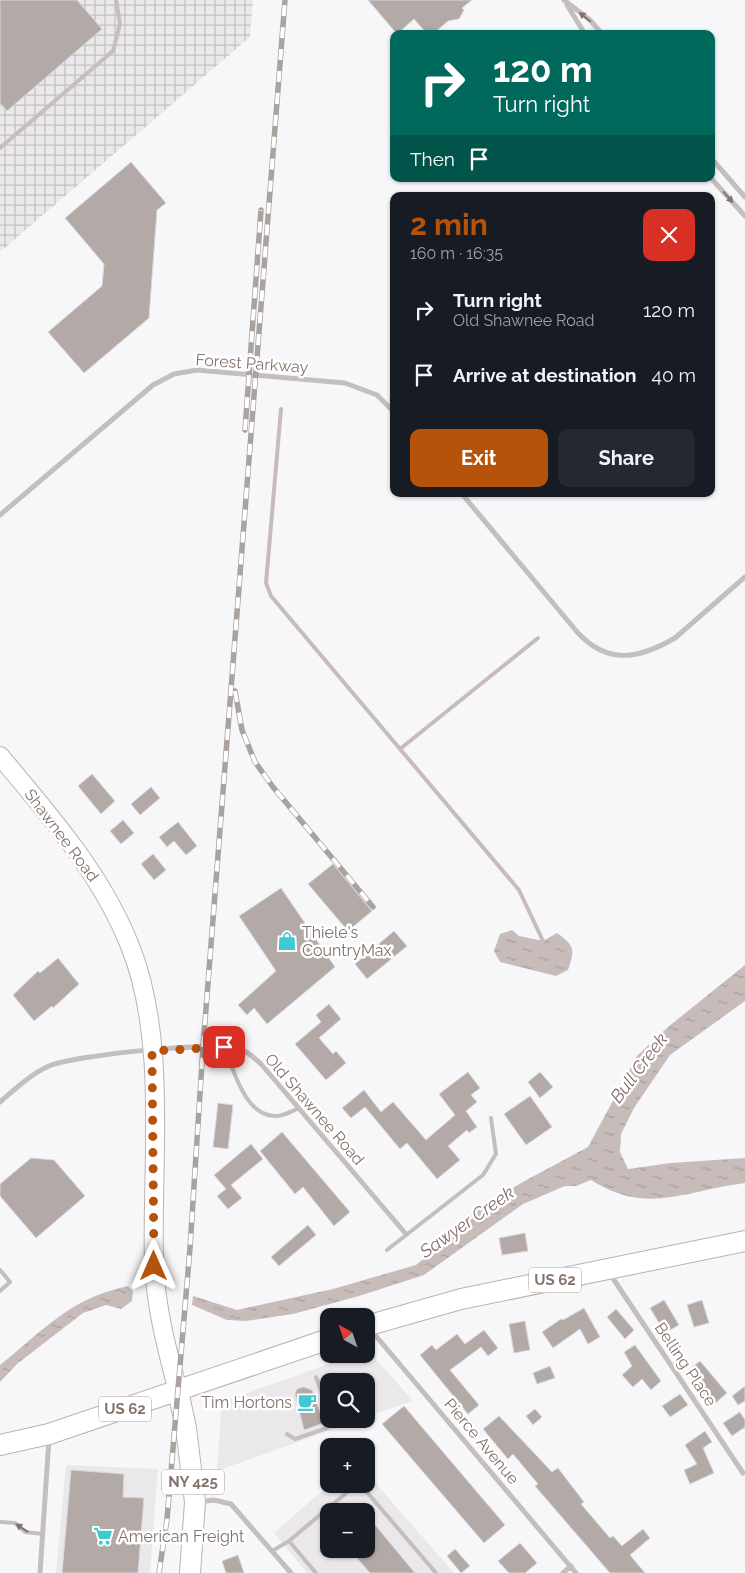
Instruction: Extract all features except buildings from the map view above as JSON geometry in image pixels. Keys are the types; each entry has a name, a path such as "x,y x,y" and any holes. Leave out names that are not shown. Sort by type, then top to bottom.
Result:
{"main road":[{"name":"Shawnee Road","path":"0,756 62,830 104,891 131,948 146,1008 152,1051 154,1266 163,1331 178,1391"},
{"name":"US 62","path":"375,1324 461,1299 745,1241"},
{"name":"US 62","path":"0,1445 49,1434 320,1342"},
{"name":"NY 425","path":"178,1391 186,1428 196,1502 190,1573"}],"street":[{"path":"565,1 573,18 582,30"},
{"path":"565,1 590,20 599,30"},
{"path":"715,163 745,197"},
{"path":"715,182 745,216"},
{"name":"Forest Parkway","path":"0,515 153,385 174,374 197,370 345,383 377,395 390,408"},
{"path":"465,497 578,633 592,647 608,654 641,654 664,645 675,638 745,577"},
{"name":"Old Shawnee Road","path":"0,1102 40,1070 71,1059 152,1051 224,1047 241,1049 250,1054 299,1108 406,1234"},
{"name":"Belling Place","path":"607,1269 743,1473"},
{"name":"Pierce Avenue","path":"375,1335 576,1573"},
{"path":"40,1573 49,1434"},
{"path":"196,1502 214,1500 231,1504 290,1573"},
{"path":"563,1573 571,1566"}],"lane":[{"path":"0,148 114,51 120,24 116,0"},
{"path":"224,1047 241,1089 255,1107 266,1115 279,1116 299,1108"},
{"path":"387,1250 483,1175 496,1154 491,1118"},
{"path":"0,1270 10,1282 0,1291"},
{"path":"316,1377 320,1388"},
{"path":"287,1434 295,1439 327,1428"},
{"path":"272,1551 289,1541 347,1493"},
{"path":"366,1493 436,1573"},
{"path":"0,1522 15,1523 25,1532 43,1534"},
{"path":"289,1541 316,1573"}],"shaded area":[{"path":"0,0 253,0 250,37 0,252"},
{"path":"375,1358 413,1401 375,1414 375,1373 320,1373 320,1428 337,1428 217,1471 222,1402 332,1363 375,1363"},
{"name":"American Freight","path":"66,1465 158,1469 150,1573 56,1573"},
{"path":"375,1482 454,1573 307,1573 274,1533 320,1493 375,1493"}],"water":[{"path":"512,930 519,936 543,941 557,933 572,948 572,957 568,970 556,976 500,962 494,951 500,934"},
{"path":"745,965 745,1001 670,1055 634,1108 621,1134 620,1152 628,1169 671,1163 745,1158 745,1183 667,1198 649,1199 630,1197 611,1191 591,1180 576,1186 565,1186 523,1204 424,1275 359,1296 293,1314 246,1321 227,1320 192,1305 193,1296 237,1310 333,1289 416,1265 443,1243 470,1215 521,1183 588,1147 637,1056 668,1027"},
{"path":"128,1286 133,1291 132,1301 121,1309 106,1305 83,1313 17,1364 0,1382 0,1365 59,1317 90,1298"}],"waterway":[{"path":"281,409 266,583 271,596 519,890 543,941"},
{"path":"400,749 538,638"}],"railway":[{"path":"159,1573 167,1519 190,1248 203,1047 285,0"},
{"path":"245,430 261,210"},
{"path":"235,691 242,730 255,762 273,787 373,907"}],"place":[{"name":"Thiele's CountryMax","path":"287,941"},
{"name":"Tim Hortons","path":"307,1402"},
{"name":"American Freight","path":"103,1536"}],"route":[{"path":"154,1266 152,1051 224,1047"}],"water label":[{"name":"Bull Creek","path":"639,1068"},
{"name":"Sawyer Creek","path":"467,1222"}]}
